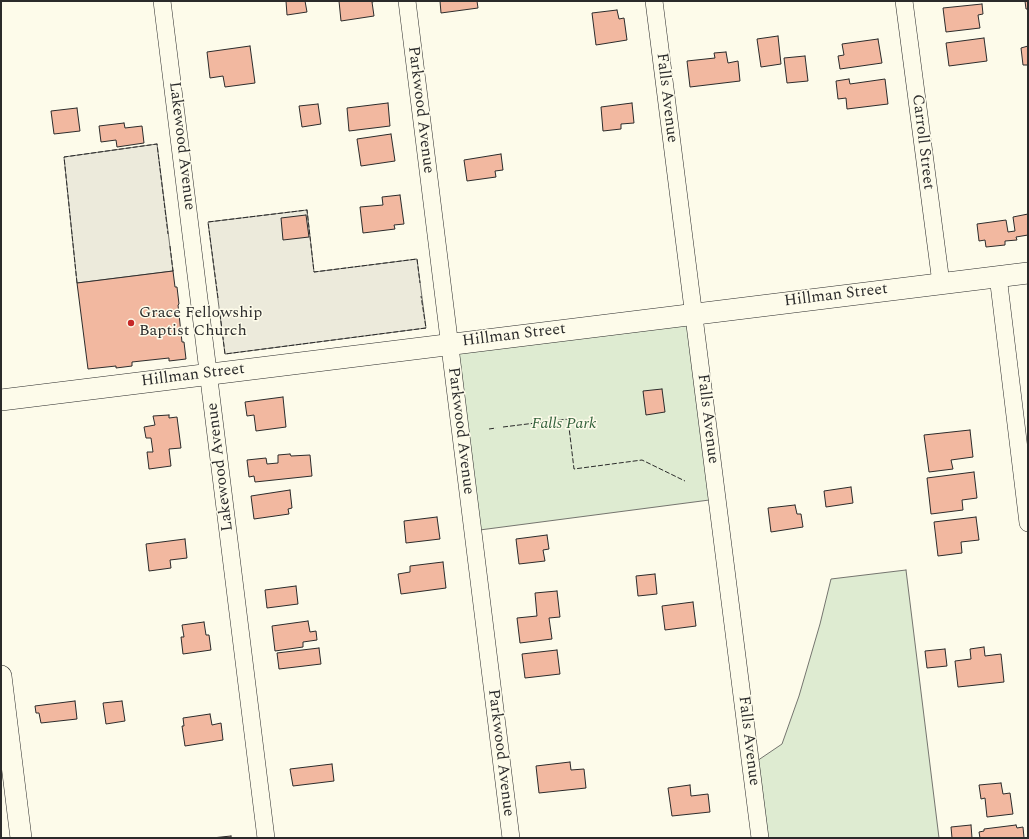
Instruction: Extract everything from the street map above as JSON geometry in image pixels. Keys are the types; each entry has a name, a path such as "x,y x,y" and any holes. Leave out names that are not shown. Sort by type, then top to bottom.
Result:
{"street":[{"name":"Lakewood Avenue","path":"162,1 266,838"},
{"name":"Parkwood Avenue","path":"407,1 511,838"},
{"name":"Falls Avenue","path":"654,1 760,838"},
{"name":"Carroll Street","path":"904,1 940,283"},
{"name":"Hillman Street","path":"1,400 1028,273"},
{"path":"998,276 1028,523"},
{"path":"1,676 21,838"}],"green space":[{"name":"Falls Park","path":"694,314 717,499 472,531 449,344"},
{"path":"906,570 939,838 760,838 751,765 782,744 799,696 820,624 831,579"}],"shaded area":[{"path":"157,144 173,271 77,283 64,157"},
{"path":"307,210 314,272 417,259 426,328 225,354 208,222"}],"building":[{"path":"286,1 305,1 307,12 287,15"},
{"path":"339,1 376,1 372,2 374,16 341,21"},
{"path":"440,1 477,1 478,8 441,13"},
{"path":"1025,1 1028,1 1028,9 1026,9"},
{"path":"982,4 983,14 978,15 980,28 946,32 943,8"},
{"path":"617,10 619,19 624,18 627,40 596,45 592,13"},
{"path":"778,36 781,64 761,67 757,39"},
{"path":"984,38 987,61 949,66 946,43"},
{"path":"878,39 882,63 840,69 838,56 844,55 842,44"},
{"path":"250,46 255,83 225,87 223,76 210,78 207,52"},
{"path":"1028,46 1028,65 1023,65 1021,48"},
{"path":"726,52 728,63 738,61 740,81 690,87 687,61 715,58 714,53"},
{"path":"805,56 808,81 787,83 784,58"},
{"path":"849,79 850,84 885,79 888,104 847,109 846,98 838,99 836,81"},
{"path":"388,103 390,126 349,131 347,108"},
{"path":"632,103 634,123 621,124 621,129 603,131 601,107"},
{"path":"318,104 321,124 302,127 299,106"},
{"path":"77,108 80,131 54,134 51,111"},
{"path":"124,123 125,128 142,126 144,143 117,147 116,140 101,142 99,126"},
{"path":"391,134 395,161 361,166 357,139"},
{"path":"501,154 503,170 495,171 496,177 467,181 464,160"},
{"path":"400,195 404,224 394,225 395,229 363,233 360,207 383,205 382,197"},
{"path":"1028,214 1028,235 1016,237 1017,240 1005,241 1005,245 986,247 985,240 979,241 977,224 1006,220 1008,232 1015,231 1013,217"},
{"path":"306,215 309,237 283,240 281,218"},
{"name":"Grace Fellowship Baptist Church","path":"173,271 175,287 177,287 182,342 184,342 186,359 169,361 169,358 132,362 132,366 88,369 77,283"},
{"path":"662,389 665,412 646,415 643,391"},
{"path":"283,397 286,427 256,431 254,415 247,416 245,402"},
{"path":"169,415 169,418 177,417 181,448 169,449 171,466 149,469 147,452 153,452 151,438 146,438 144,427 155,425 153,416"},
{"path":"970,430 973,457 951,460 953,469 929,472 924,435"},
{"path":"290,454 291,456 310,455 312,476 255,482 254,476 249,477 247,460 266,458 267,464 278,463 278,455"},
{"path":"974,472 977,498 962,500 963,510 931,514 927,478"},
{"path":"851,487 853,503 826,507 824,491"},
{"path":"290,490 292,508 288,509 289,514 254,519 251,496"},
{"path":"795,505 797,514 801,514 803,527 771,532 768,508"},
{"path":"437,517 440,539 406,543 404,521"},
{"path":"976,517 979,540 961,542 962,553 938,556 934,522"},
{"path":"547,535 549,549 543,550 545,561 519,564 516,539"},
{"path":"185,539 187,558 170,560 171,568 149,571 146,544"},
{"path":"443,562 446,588 401,594 398,574 410,572 410,566"},
{"path":"655,574 657,594 638,596 636,576"},
{"path":"296,586 298,604 267,608 265,590"},
{"path":"557,591 560,617 549,618 552,639 520,643 517,618 537,616 535,593"},
{"path":"693,602 696,626 665,630 662,606"},
{"path":"308,621 310,632 316,631 317,640 303,642 303,647 275,651 272,626"},
{"path":"204,622 206,635 209,635 211,650 183,654 181,637 184,637 182,625"},
{"path":"984,647 985,656 1001,654 1004,682 958,687 955,661 971,659 970,649"},
{"path":"319,648 321,664 279,669 277,653"},
{"path":"945,649 947,666 927,668 925,651"},
{"path":"557,650 560,674 525,678 522,654"},
{"path":"75,701 77,719 41,723 39,713 36,713 35,706"},
{"path":"122,701 125,721 106,724 103,703"},
{"path":"210,714 212,725 221,723 223,740 185,746 182,726 184,726 183,718"},
{"path":"570,762 571,770 584,769 586,788 539,793 536,766"},
{"path":"332,764 334,781 293,786 290,769"},
{"path":"1001,783 1003,794 1010,793 1013,814 987,817 985,798 981,799 979,785"},
{"path":"690,785 691,796 708,794 710,812 672,816 668,788"},
{"path":"971,825 972,838 952,838 951,827"},
{"path":"1016,825 1017,828 1023,827 1024,838 980,838 979,832 984,831 984,829"},
{"path":"231,836 231,838 212,838"}],"fence":[{"path":"77,283 64,157 157,144 168,234"},
{"path":"218,298 208,222 307,210 314,272 417,259 420,283"},
{"path":"170,246 173,271"},
{"path":"220,314 225,354 426,328 421,296"},
{"path":"503,427 568,419 574,469 642,460 685,481"},
{"path":"489,429 496,428"}],"place":[{"name":"Grace Fellowship Baptist Church","path":"131,323"}]}
